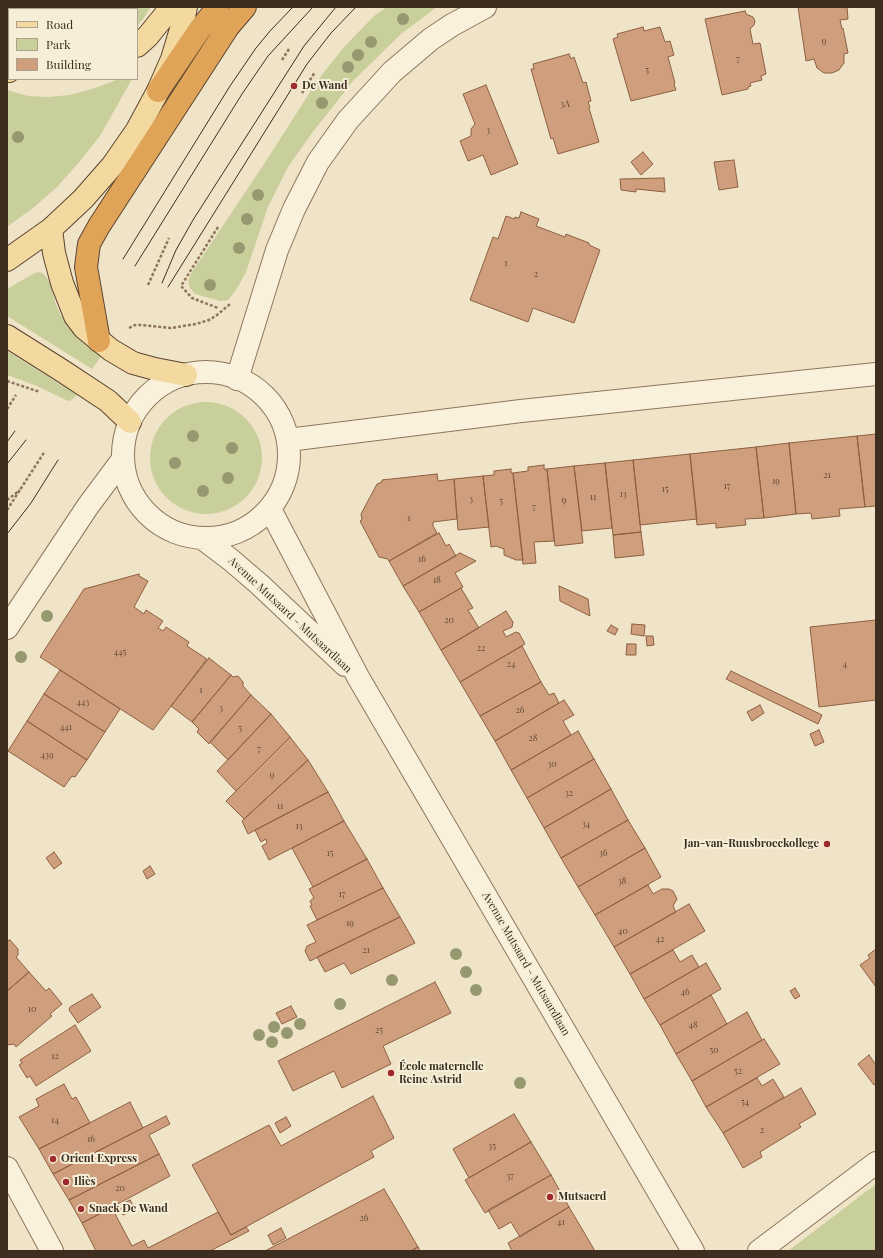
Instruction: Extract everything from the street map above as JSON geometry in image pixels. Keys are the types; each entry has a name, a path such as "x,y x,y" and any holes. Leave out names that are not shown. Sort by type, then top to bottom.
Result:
{"highway":[{"path":"158,91 200,28 218,7"},
{"path":"99,341 86,267 89,244 99,226 228,27 245,7"}],"main road":[{"path":"138,45 165,16 168,7"},
{"path":"7,260 51,229 83,199 112,166 137,130 158,91 172,59 186,7"},
{"path":"51,229 56,261 62,283 74,316 84,328 115,353 133,362 155,369 186,375"},
{"path":"7,336 108,401 130,422"}],"street":[{"path":"237,379 277,250 294,209 318,162 348,120 392,72 431,40 458,22 485,7"},
{"path":"205,372 224,374 237,379 247,383 266,398 280,417 288,440 289,465 282,488 270,509 248,527 232,533 217,537 202,538 183,535 165,528 149,516 137,501 127,482 123,459 125,440 130,422 144,401 163,384 186,375 205,372"},
{"path":"288,440 521,411 876,374"},
{"path":"7,628 88,506 123,459"},
{"name":"Avenue Mutsaard - Mutsaardlaan","path":"270,509 358,677 693,1251"},
{"name":"Avenue Mutsaard - Mutsaardlaan","path":"202,538 260,584 358,677"},
{"path":"759,1251 876,1163"},
{"path":"7,1168 52,1251"}],"path":[{"path":"282,60 289,49"},
{"path":"302,93 315,72"},
{"path":"218,227 181,286 192,298 218,308"},
{"path":"148,285 169,238"},
{"path":"7,409 16,395"},
{"path":"7,510 45,451"},
{"path":"7,500 22,488"}],"green space":[{"path":"7,7 151,7 138,25 138,8 8,8 7,59"},
{"path":"387,7 437,7 401,34 353,81 312,133 288,167 268,207 246,272 236,290 228,300 220,301 195,294 190,288 188,281 192,272 317,81 344,47 374,16"},
{"path":"116,80 131,80 100,136 80,161 57,187 33,208 7,227 7,90 28,96 47,97 70,95"},
{"path":"38,272 43,273 50,283 55,302 61,316 79,338 102,355 92,369 7,316 7,289"},
{"path":"7,351 77,395 70,401 66,400 37,386 7,375"},
{"path":"206,402 227,406 245,419 258,437 262,458 258,479 245,497 227,510 206,514 185,510 167,497 154,479 150,458 154,437 167,419 185,406"},
{"path":"876,1184 876,1251 788,1251"}],"building":[{"path":"798,7 847,7 848,19 840,20 848,53 844,54 844,63 839,70 832,73 824,73 817,68 814,59 806,61"},
{"path":"745,11 746,14 753,17 755,21 754,25 750,29 753,44 760,43 766,74 761,76 762,80 750,83 751,86 748,87 748,89 722,95 705,19"},
{"path":"643,27 644,31 660,27 665,42 670,41 674,55 668,57 676,90 631,101 613,39 618,37 617,34"},
{"path":"569,54 571,59 574,57 583,83 586,82 591,101 588,102 589,108 599,142 558,154 553,138 551,139 531,69 534,69 533,64"},
{"path":"486,85 518,164 491,175 483,155 468,161 460,141 471,136 471,129 475,124 463,94"},
{"path":"643,152 653,164 641,175 631,162"},
{"path":"734,160 738,187 719,190 714,162"},
{"path":"664,178 665,192 636,189 636,192 621,190 620,179"},
{"path":"521,212 539,219 536,226 565,237 566,234 589,243 589,245 600,250 574,323 533,308 528,322 470,300 493,237 498,239 506,216 515,219 515,217 519,218"},
{"path":"876,434 876,506 865,507 857,436"},
{"path":"857,436 865,507 839,509 840,516 812,519 811,513 796,514 789,443"},
{"path":"789,443 796,514 764,518 756,447"},
{"path":"756,447 764,518 745,519 746,525 716,528 716,523 697,525 690,454"},
{"path":"690,454 697,519 640,525 633,460"},
{"path":"633,460 641,532 613,535 605,463"},
{"path":"605,463 612,528 582,531 574,466"},
{"path":"544,465 544,469 547,469 554,541 534,542 536,563 523,564 513,473 528,471 528,467"},
{"path":"574,466 583,543 555,546 547,469"},
{"path":"511,469 511,473 513,473 523,560 516,560 504,555 504,549 496,546 491,547 483,476 494,475 494,471"},
{"path":"437,474 438,481 454,479 457,519 433,522 433,526 437,533 389,561 388,559 379,557 360,521 362,520 361,514 377,484 382,482 382,480"},
{"path":"483,476 489,527 458,530 454,479"},
{"path":"641,532 644,555 615,558 613,535"},
{"path":"439,533 446,546 449,544 456,556 403,586 389,561"},
{"path":"460,553 476,561 455,573 463,587 419,612 403,586"},
{"path":"139,574 139,576 148,581 134,607 144,614 146,610 163,621 158,628 163,631 166,627 189,642 187,646 207,659 153,730 40,657 84,589"},
{"path":"559,586 588,599 590,616 560,601"},
{"path":"461,588 473,608 468,610 479,628 441,650 419,612"},
{"path":"506,611 513,622 512,627 503,631 506,637 516,632 519,633 525,644 460,682 441,650"},
{"path":"876,620 876,700 819,707 810,627"},
{"path":"632,624 645,625 644,636 631,634"},
{"path":"611,625 618,629 615,635 607,631"},
{"path":"646,636 653,636 654,645 647,646"},
{"path":"627,644 636,644 636,655 626,655"},
{"path":"522,646 541,682 480,716 460,682"},
{"path":"209,658 231,675 192,722 171,706"},
{"path":"60,670 120,709 105,732 44,694"},
{"path":"731,671 822,715 818,724 726,679"},
{"path":"231,675 233,677 238,676 243,682 243,686 251,695 209,744 197,732 199,729 192,722"},
{"path":"541,682 549,695 554,693 559,703 495,741 480,716"},
{"path":"44,694 105,732 87,760 27,721"},
{"path":"251,695 271,714 228,760 210,742"},
{"path":"564,700 574,715 563,721 571,735 511,770 495,741"},
{"path":"760,705 764,713 752,721 747,712"},
{"path":"271,714 290,737 236,791 217,771"},
{"path":"27,721 87,760 75,777 72,776 64,787 8,751"},
{"path":"819,730 824,742 815,746 810,734"},
{"path":"578,731 594,759 527,798 511,770"},
{"path":"290,737 308,760 244,819 226,801"},
{"path":"594,759 611,789 544,828 527,798"},
{"path":"308,760 328,792 248,834 242,821"},
{"path":"611,789 628,820 561,858 544,828"},
{"path":"328,792 344,821 269,860 262,846 267,843 266,839 261,842 255,830"},
{"path":"628,820 645,848 578,887 561,858"},
{"path":"344,821 367,859 313,887 292,848"},
{"path":"645,848 661,877 595,915 578,887"},
{"path":"54,852 62,863 54,869 46,858"},
{"path":"367,859 383,888 317,920 310,906 312,905 310,901 314,898 309,889"},
{"path":"150,866 155,874 147,879 143,871"},
{"path":"648,885 653,894 662,889 669,889 673,891 677,899 673,906 676,912 614,947 595,915"},
{"path":"383,888 400,917 310,961 305,951 307,946 316,942 307,925"},
{"path":"689,904 705,931 630,974 614,947"},
{"path":"400,917 415,943 351,974 344,963 325,972 317,957"},
{"path":"10,940 18,949 18,955 16,957 29,972 7,991 7,941"},
{"path":"876,949 876,987 860,965 870,958 868,955"},
{"path":"673,950 680,962 692,955 699,967 644,999 630,974"},
{"path":"706,963 721,989 660,1025 644,999"},
{"path":"29,972 46,991 49,988 62,1004 50,1014 52,1016 16,1047 14,1044 7,1045 7,991"},
{"path":"435,982 451,1013 383,1046 391,1064 342,1088 334,1071 293,1091 278,1061"},
{"path":"795,988 800,996 795,999 790,991"},
{"path":"92,994 101,1007 78,1023 69,1010 70,1007"},
{"path":"711,995 727,1024 676,1054 660,1025"},
{"path":"291,1006 297,1017 282,1024 276,1013"},
{"path":"747,1012 762,1040 692,1081 676,1054"},
{"path":"75,1025 91,1051 36,1086 30,1076 27,1078 19,1065 22,1063 20,1060"},
{"path":"764,1039 780,1064 706,1107 692,1081"},
{"path":"869,1055 876,1065 876,1083 874,1085 858,1064"},
{"path":"757,1078 762,1086 773,1079 784,1097 723,1133 706,1107"},
{"path":"64,1084 72,1099 76,1097 90,1123 39,1149 19,1117 39,1106 36,1099"},
{"path":"801,1088 816,1114 799,1124 801,1127 760,1152 762,1157 743,1168 723,1133"},
{"path":"373,1096 394,1138 371,1151 374,1157 231,1235 192,1165 269,1125 281,1146"},
{"path":"130,1102 143,1128 53,1174 39,1149"},
{"path":"514,1114 531,1142 469,1178 453,1149"},
{"path":"166,1116 170,1124 149,1135 159,1154 69,1200 53,1174"},
{"path":"286,1117 291,1126 280,1133 275,1123"},
{"path":"531,1142 551,1175 485,1213 465,1180"},
{"path":"159,1154 170,1176 82,1223 69,1200"},
{"path":"551,1175 569,1207 520,1237 511,1222 499,1229 488,1210"},
{"path":"384,1189 418,1247 411,1251 265,1251"},
{"path":"130,1200 135,1209 123,1215 118,1206"},
{"path":"569,1207 595,1251 512,1251 508,1243"},
{"path":"112,1208 132,1246 144,1240 148,1248 218,1212 231,1235 246,1227 249,1231 210,1251 96,1251 82,1223"},
{"path":"281,1228 286,1238 273,1245 268,1235"},
{"path":"418,1247 420,1251 411,1251"}],"tram line":[{"path":"123,259 230,86 256,48 293,7"},
{"path":"135,266 242,94 268,56 313,7"},
{"path":"162,283 176,250 193,220 304,46 336,7"},
{"path":"168,287 307,64 331,33 356,7"},
{"path":"7,442 15,431"},
{"path":"7,464 26,440"},
{"path":"7,534 31,503 58,460"}],"place":[{"name":"De Wand","path":"294,86"},
{"name":"Jan-van-Ruusbroeckollege","path":"827,844"},
{"name":"École maternelle Reine Astrid","path":"391,1073"},
{"name":"Orient Express","path":"53,1159"},
{"name":"Iliès","path":"66,1182"},
{"name":"Mutsaerd","path":"550,1197"},
{"name":"Snack De Wand","path":"81,1209"}]}
